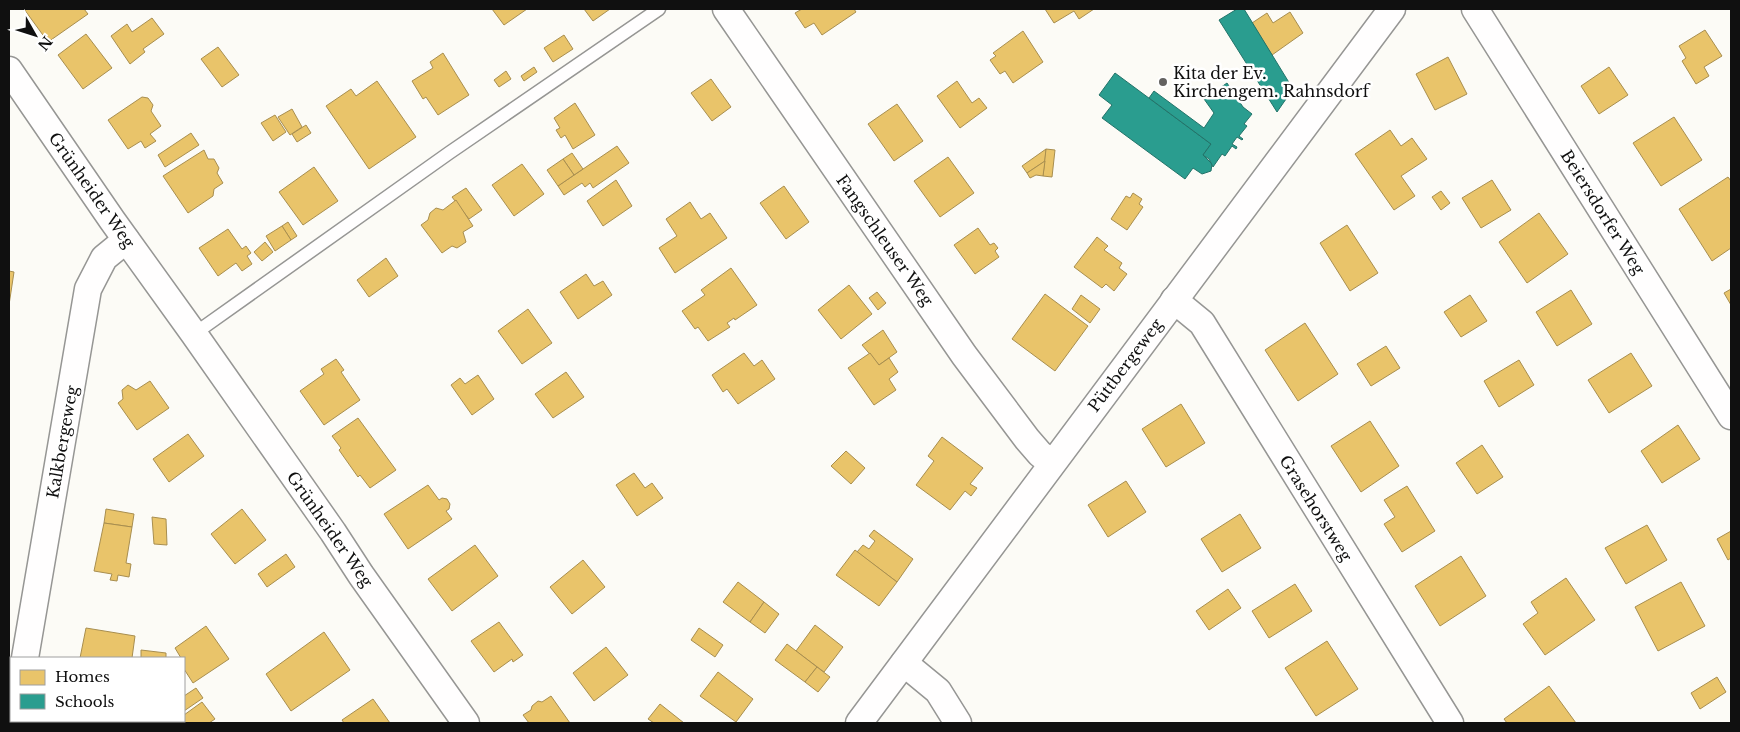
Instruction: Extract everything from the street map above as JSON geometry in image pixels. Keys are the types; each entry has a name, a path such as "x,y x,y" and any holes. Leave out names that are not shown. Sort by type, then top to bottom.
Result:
{"street":[{"name":"Fangschleuser Weg","path":"726,9 964,355 1027,439 1040,454 1052,463"},
{"name":"Püttbergeweg","path":"859,723 1392,9"},
{"name":"Beiersdorfer Weg","path":"1475,9 1731,416"},
{"name":"Grünheider Weg","path":"9,70 126,240 466,723"},
{"name":"Kalkbergeweg","path":"25,657 88,289 104,258 126,240"},
{"name":"Grasehorstweg","path":"1174,300 1202,323 1450,723"},
{"path":"904,663 938,691 958,723"}],"lane":[{"path":"194,334 449,153 660,9"}],"building: Homes":[{"path":"24,9 84,9 88,14 48,42"},
{"path":"492,9 527,9 504,25"},
{"path":"584,9 610,9 593,21"},
{"path":"802,9 854,9 856,12 822,35 814,23 805,28 795,13"},
{"path":"1045,9 1094,9 1079,19 1074,11 1054,23"},
{"path":"1290,12 1303,33 1272,55 1252,23 1267,13 1273,23"},
{"path":"152,18 164,34 143,49 145,52 130,64 111,36 127,24 132,32"},
{"path":"1705,30 1722,56 1704,67 1709,76 1696,84 1682,61 1686,58 1679,46"},
{"path":"1023,31 1043,62 1013,83 1005,71 1000,74 990,60 996,56 993,53"},
{"path":"86,34 112,68 83,89 58,55"},
{"path":"564,35 573,49 553,62 544,48"},
{"path":"218,47 239,75 222,87 201,59"},
{"path":"443,53 469,95 438,115 426,97 423,99 412,81 433,68 430,62"},
{"path":"1448,57 1467,94 1435,110 1416,74"},
{"path":"534,67 537,72 524,81 521,76"},
{"path":"1609,67 1628,95 1599,114 1581,86"},
{"path":"506,71 511,79 499,87 494,80"},
{"path":"711,79 731,107 712,121 691,93"},
{"path":"377,81 416,137 369,169 326,106 351,89 356,96"},
{"path":"957,81 972,103 979,98 987,108 960,128 937,96"},
{"path":"142,97 148,98 153,105 151,111 161,126 150,134 156,141 145,148 141,141 128,149 108,120"},
{"path":"575,103 595,135 573,149 565,135 561,138 556,130 560,128 554,118"},
{"path":"897,104 923,141 894,161 868,124"},
{"path":"292,109 302,127 290,135 278,117"},
{"path":"275,115 286,132 273,141 261,123"},
{"path":"1674,117 1702,160 1661,186 1633,143"},
{"path":"306,125 311,133 297,142 292,134"},
{"path":"1390,130 1401,146 1412,138 1427,159 1401,176 1415,196 1394,210 1355,154"},
{"path":"191,133 199,145 165,167 158,155"},
{"path":"617,146 629,163 593,188 590,183 585,187 582,183 564,195 558,186"},
{"path":"1046,149 1045,161 1027,173 1022,166"},
{"path":"1046,149 1055,150 1052,177 1043,176"},
{"path":"204,150 208,159 214,159 219,168 217,173 223,183 214,189 213,196 188,213 163,176"},
{"path":"572,153 583,169 574,175 563,159"},
{"path":"948,157 974,193 940,217 914,181"},
{"path":"563,159 574,175 558,186 547,170"},
{"path":"1045,161 1043,176 1036,175 1030,178 1027,173"},
{"path":"522,164 544,194 514,216 492,185"},
{"path":"314,167 338,201 303,225 279,192"},
{"path":"1728,177 1731,181 1731,248 1712,261 1679,209"},
{"path":"616,180 632,206 603,226 587,201"},
{"path":"1492,180 1511,210 1481,228 1462,198"},
{"path":"784,186 809,222 786,239 760,203"},
{"path":"466,188 482,210 469,219 452,197"},
{"path":"1441,191 1450,203 1441,210 1432,197"},
{"path":"1133,193 1142,199 1139,204 1143,207 1127,230 1111,219 1126,196 1130,198"},
{"path":"456,200 473,226 463,232 466,242 457,248 452,246 442,253 421,225 428,220 430,213 436,208 443,210"},
{"path":"690,202 701,219 710,213 727,238 675,273 659,248 677,236 666,219"},
{"path":"1539,213 1568,254 1527,283 1499,242"},
{"path":"288,222 297,236 291,240 282,226"},
{"path":"1347,225 1378,273 1350,291 1320,243"},
{"path":"282,226 291,240 275,251 266,236"},
{"path":"978,228 990,245 994,243 998,248 995,251 999,257 975,274 954,245"},
{"path":"228,229 242,249 246,246 251,253 247,256 252,264 242,271 236,263 218,276 199,248"},
{"path":"1097,237 1108,246 1104,250 1122,263 1119,268 1127,274 1114,291 1106,284 1102,288 1074,267"},
{"path":"265,242 273,252 262,261 254,252"},
{"path":"386,258 398,276 369,297 357,280"},
{"path":"731,268 757,305 735,320 734,318 727,323 730,327 708,341 698,327 695,329 682,311 705,295 701,290"},
{"path":"9,271 14,272 9,305"},
{"path":"586,274 594,286 603,281 612,295 578,319 560,292"},
{"path":"849,285 872,314 841,339 818,310"},
{"path":"1731,289 1731,305 1724,293"},
{"path":"1571,290 1592,324 1557,346 1536,312"},
{"path":"877,292 886,303 878,310 869,298"},
{"path":"1045,294 1088,326 1055,371 1012,339"},
{"path":"1081,295 1100,309 1090,323 1072,309"},
{"path":"1470,295 1487,321 1461,337 1444,312"},
{"path":"528,309 552,343 522,364 498,331"},
{"path":"1305,323 1338,374 1298,401 1265,350"},
{"path":"883,330 897,352 879,365 862,345"},
{"path":"1386,346 1400,368 1371,386 1357,364"},
{"path":"744,353 754,366 762,360 775,379 738,404 727,389 723,392 712,375"},
{"path":"870,353 879,365 889,358 898,372 889,379 896,390 874,405 848,368"},
{"path":"1631,353 1652,386 1609,413 1588,380"},
{"path":"336,359 344,370 341,372 360,400 324,425 300,391 324,374 321,369"},
{"path":"1519,360 1534,385 1499,407 1484,381"},
{"path":"566,372 584,397 553,418 535,394"},
{"path":"478,375 494,399 472,415 451,385 460,378 465,384"},
{"path":"150,381 169,408 137,430 118,403 123,399 122,390 128,385 136,390"},
{"path":"1181,404 1205,443 1166,467 1142,429"},
{"path":"358,418 396,470 370,488 360,475 358,477 339,450 341,448 332,436"},
{"path":"1370,421 1399,466 1361,492 1331,446"},
{"path":"1678,425 1700,459 1662,483 1641,451"},
{"path":"188,434 204,456 169,482 153,459"},
{"path":"942,437 983,468 970,484 977,488 971,496 965,491 950,510 916,485 934,461 928,456"},
{"path":"1482,445 1503,477 1477,494 1456,463"},
{"path":"846,451 865,468 851,484 831,466"},
{"path":"634,473 645,488 652,483 663,498 637,516 616,485"},
{"path":"1126,481 1146,512 1108,537 1088,505"},
{"path":"428,485 439,500 442,498 447,499 450,504 449,509 446,511 452,519 408,549 384,514"},
{"path":"1407,486 1435,531 1402,552 1384,524 1395,517 1384,500"},
{"path":"106,509 134,514 132,527 104,523"},
{"path":"242,509 266,540 235,564 211,534"},
{"path":"1240,514 1261,548 1222,572 1201,539"},
{"path":"152,517 166,519 167,545 154,544"},
{"path":"104,523 132,527 126,563 131,564 129,577 118,575 117,581 110,580 112,574 94,571"},
{"path":"1647,525 1667,560 1626,584 1605,548"},
{"path":"874,530 913,559 897,582 857,552 863,545 869,549 875,541 869,536"},
{"path":"1731,531 1731,558 1728,560 1717,539"},
{"path":"475,545 498,576 452,611 428,579"},
{"path":"855,550 897,582 879,606 836,575"},
{"path":"286,554 295,567 267,587 258,574"},
{"path":"1461,556 1486,596 1440,626 1415,586"},
{"path":"583,560 605,587 572,614 550,587"},
{"path":"1566,578 1595,620 1545,655 1523,624 1538,613 1531,602"},
{"path":"738,582 764,602 750,622 723,602"},
{"path":"1681,582 1705,626 1658,651 1635,607"},
{"path":"1295,584 1312,611 1269,638 1252,611"},
{"path":"1228,589 1241,608 1209,630 1196,611"},
{"path":"764,602 779,614 765,633 750,622"},
{"path":"499,622 523,655 513,662 512,659 494,672 471,641"},
{"path":"815,625 843,647 824,672 796,651"},
{"path":"206,626 229,659 193,683 185,671 185,657 180,657 175,648"},
{"path":"86,628 135,636 132,657 80,657"},
{"path":"699,628 723,645 715,657 691,640"},
{"path":"324,632 350,670 291,711 266,674"},
{"path":"1327,641 1358,689 1316,716 1285,668"},
{"path":"787,644 817,667 805,682 775,660"},
{"path":"606,647 628,675 594,701 573,673"},
{"path":"141,650 166,653 166,657 141,657"},
{"path":"817,667 830,677 818,692 805,682"},
{"path":"718,672 753,699 736,722 700,696"},
{"path":"1717,677 1726,692 1700,709 1691,693"},
{"path":"1549,686 1576,723 1507,723 1504,719"},
{"path":"196,688 203,698 185,710 185,695"},
{"path":"551,696 570,723 529,723 523,715 531,710 532,706 538,701 542,702"},
{"path":"373,699 390,723 344,723 342,720"},
{"path":"202,702 215,719 209,723 184,723 185,714"},
{"path":"660,704 684,723 654,723 648,719"}],"building: Schools":[{"path":"1237,9 1244,9 1293,89 1277,112 1219,20"},
{"path":"1115,73 1211,144 1203,155 1212,164 1211,171 1202,174 1193,168 1185,179 1102,118 1112,105 1099,95"},
{"path":"1227,83 1243,107 1252,114 1244,124 1247,126 1239,136 1243,139 1237,137 1232,144 1237,147 1236,149 1232,146 1225,156 1222,154 1213,167 1209,159 1203,155 1211,144 1149,98 1154,91 1204,128 1214,113 1204,99"}],"place":[{"name":"Kita der Ev. Kirchengem. Rahnsdorf","path":"1163,82"}]}
